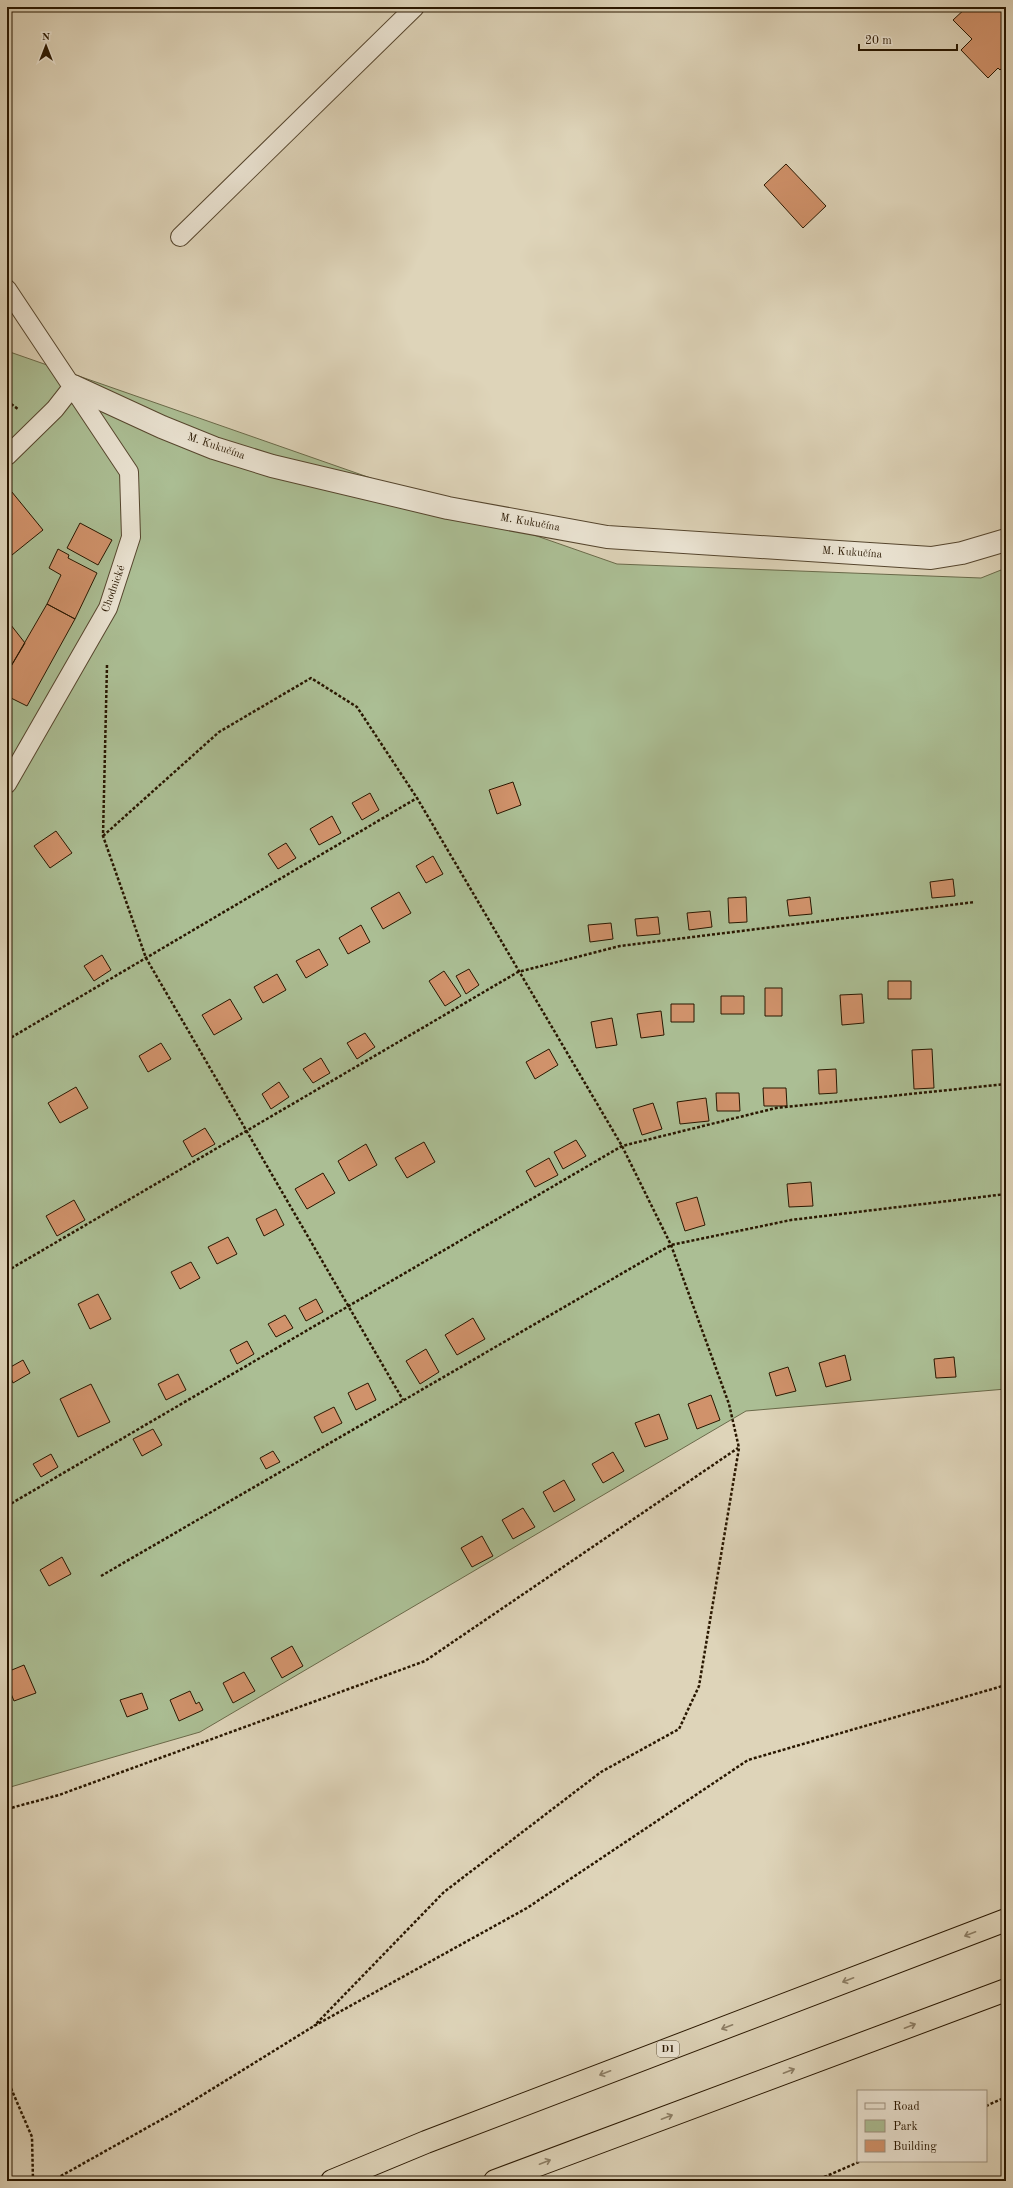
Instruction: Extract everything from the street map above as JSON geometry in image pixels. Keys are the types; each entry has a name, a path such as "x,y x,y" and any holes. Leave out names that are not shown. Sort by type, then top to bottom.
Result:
{"highway":[{"name":"D1","path":"332,2181 426,2142 1006,1920"},
{"path":"496,2181 1006,1990"}],"street":[{"name":"M. Kukučína","path":"72,386 162,427 214,448 272,466 448,508 607,537 931,558 962,553 1006,540"}],"lane":[{"path":"180,237 415,7"},
{"name":"Chodnické","path":"7,289 129,472 131,537 108,608 7,784"},
{"path":"7,456 55,409 72,386"}],"path":[{"path":"107,663 103,836 146,958 403,1400"},
{"path":"103,836 219,732 311,678 357,708 417,798 518,972 622,1146 671,1245 728,1404 739,1448 699,1686 679,1729 601,1772 444,1892 314,2026"},
{"path":"7,1040 417,798"},
{"path":"7,1271 518,972 620,946 975,902"},
{"path":"7,1506 622,1146 776,1108 1006,1084"},
{"path":"101,1576 671,1245 791,1220 1006,1194"},
{"path":"7,1809 59,1795 425,1661 739,1448"},
{"path":"52,2181 175,2112 314,2026 527,1908 748,1760 1006,1685"},
{"path":"7,2079 32,2137 33,2181"},
{"path":"987,2106 1006,2097"},
{"path":"815,2181 859,2162"}],"green space":[{"path":"7,351 617,564 981,578 1006,568 1006,1389 746,1411 200,1732 7,1788"}],"building":[{"path":"967,7 1006,7 1006,64 1000,70 998,68 988,78 961,50 972,39 953,20"},
{"path":"786,164 826,206 803,228 764,185"},
{"path":"7,486 43,530 7,559"},
{"path":"80,523 112,540 98,565 67,548"},
{"path":"58,549 69,555 68,558 97,573 75,619 47,604 61,575 49,568"},
{"path":"47,604 75,619 27,706 7,696 7,673"},
{"path":"7,620 25,643 7,673"},
{"path":"513,782 521,805 497,814 489,790"},
{"path":"370,793 379,810 362,820 352,803"},
{"path":"332,816 341,833 319,845 310,829"},
{"path":"56,831 72,853 50,868 34,846"},
{"path":"286,843 296,858 278,869 268,854"},
{"path":"433,856 443,874 426,883 416,866"},
{"path":"953,879 955,896 932,898 930,882"},
{"path":"399,892 411,913 383,929 371,908"},
{"path":"746,897 747,922 729,923 728,898"},
{"path":"810,897 812,914 789,916 787,900"},
{"path":"710,911 712,927 689,930 687,913"},
{"path":"658,917 660,934 637,936 635,919"},
{"path":"611,923 613,939 590,942 588,925"},
{"path":"361,925 370,942 348,954 339,938"},
{"path":"319,949 328,965 306,978 296,961"},
{"path":"102,955 111,970 94,981 84,966"},
{"path":"469,969 479,985 466,994 456,976"},
{"path":"444,971 461,996 445,1006 429,981"},
{"path":"277,974 286,990 263,1003 254,987"},
{"path":"888,981 911,981 911,999 888,999"},
{"path":"765,988 782,988 782,1016 765,1016"},
{"path":"862,994 864,1023 842,1025 840,995"},
{"path":"721,996 744,996 744,1014 721,1014"},
{"path":"230,999 242,1019 214,1035 202,1015"},
{"path":"671,1004 694,1004 694,1022 671,1022"},
{"path":"661,1011 664,1035 641,1038 637,1014"},
{"path":"612,1018 617,1045 596,1048 591,1022"},
{"path":"365,1033 375,1047 357,1059 347,1043"},
{"path":"161,1043 171,1059 148,1072 139,1056"},
{"path":"549,1049 558,1065 535,1079 526,1062"},
{"path":"932,1049 934,1088 914,1089 912,1050"},
{"path":"321,1058 330,1073 313,1083 303,1069"},
{"path":"836,1069 837,1093 819,1094 818,1070"},
{"path":"279,1082 289,1097 271,1109 262,1094"},
{"path":"76,1087 88,1108 60,1123 48,1103"},
{"path":"763,1088 786,1088 787,1106 764,1106"},
{"path":"716,1093 739,1093 740,1111 717,1111"},
{"path":"706,1098 709,1121 680,1124 677,1102"},
{"path":"653,1103 662,1129 642,1135 633,1109"},
{"path":"205,1128 215,1144 192,1157 183,1141"},
{"path":"576,1140 586,1156 563,1169 554,1152"},
{"path":"424,1142 435,1162 407,1178 395,1158"},
{"path":"366,1144 377,1165 349,1181 338,1161"},
{"path":"549,1158 558,1175 535,1187 526,1171"},
{"path":"323,1173 335,1193 307,1209 295,1189"},
{"path":"811,1182 813,1206 789,1207 787,1184"},
{"path":"697,1197 705,1225 685,1231 676,1203"},
{"path":"74,1200 85,1220 57,1236 46,1216"},
{"path":"276,1209 284,1225 264,1236 256,1219"},
{"path":"228,1237 237,1254 217,1264 208,1247"},
{"path":"191,1262 200,1278 180,1289 171,1272"},
{"path":"98,1294 111,1319 90,1329 78,1304"},
{"path":"316,1299 323,1312 306,1321 299,1308"},
{"path":"285,1315 293,1328 276,1337 268,1324"},
{"path":"473,1318 485,1339 457,1355 445,1335"},
{"path":"247,1341 254,1354 237,1364 230,1350"},
{"path":"426,1349 439,1372 420,1384 406,1361"},
{"path":"845,1355 851,1380 826,1387 819,1363"},
{"path":"954,1357 956,1377 936,1378 934,1359"},
{"path":"23,1360 30,1373 13,1383 7,1369"},
{"path":"788,1367 796,1391 776,1396 769,1373"},
{"path":"178,1374 186,1390 166,1400 158,1384"},
{"path":"368,1383 376,1400 356,1410 348,1393"},
{"path":"91,1384 110,1422 78,1437 60,1399"},
{"path":"711,1395 720,1420 697,1429 688,1404"},
{"path":"334,1407 342,1423 322,1433 314,1417"},
{"path":"659,1414 668,1439 645,1447 635,1423"},
{"path":"153,1429 162,1445 142,1456 133,1439"},
{"path":"273,1451 280,1462 266,1469 260,1458"},
{"path":"613,1452 624,1471 603,1483 592,1464"},
{"path":"51,1454 58,1467 41,1477 33,1464"},
{"path":"564,1480 575,1500 554,1512 543,1492"},
{"path":"523,1508 535,1527 513,1539 502,1520"},
{"path":"482,1536 493,1556 472,1567 461,1548"},
{"path":"62,1557 71,1574 49,1586 40,1570"},
{"path":"292,1646 303,1666 282,1678 271,1658"},
{"path":"24,1665 36,1693 14,1701 7,1684 7,1672"},
{"path":"244,1672 255,1691 233,1703 223,1683"},
{"path":"190,1691 196,1704 199,1702 203,1710 179,1721 170,1700"},
{"path":"142,1693 148,1709 127,1717 120,1700"}]}
